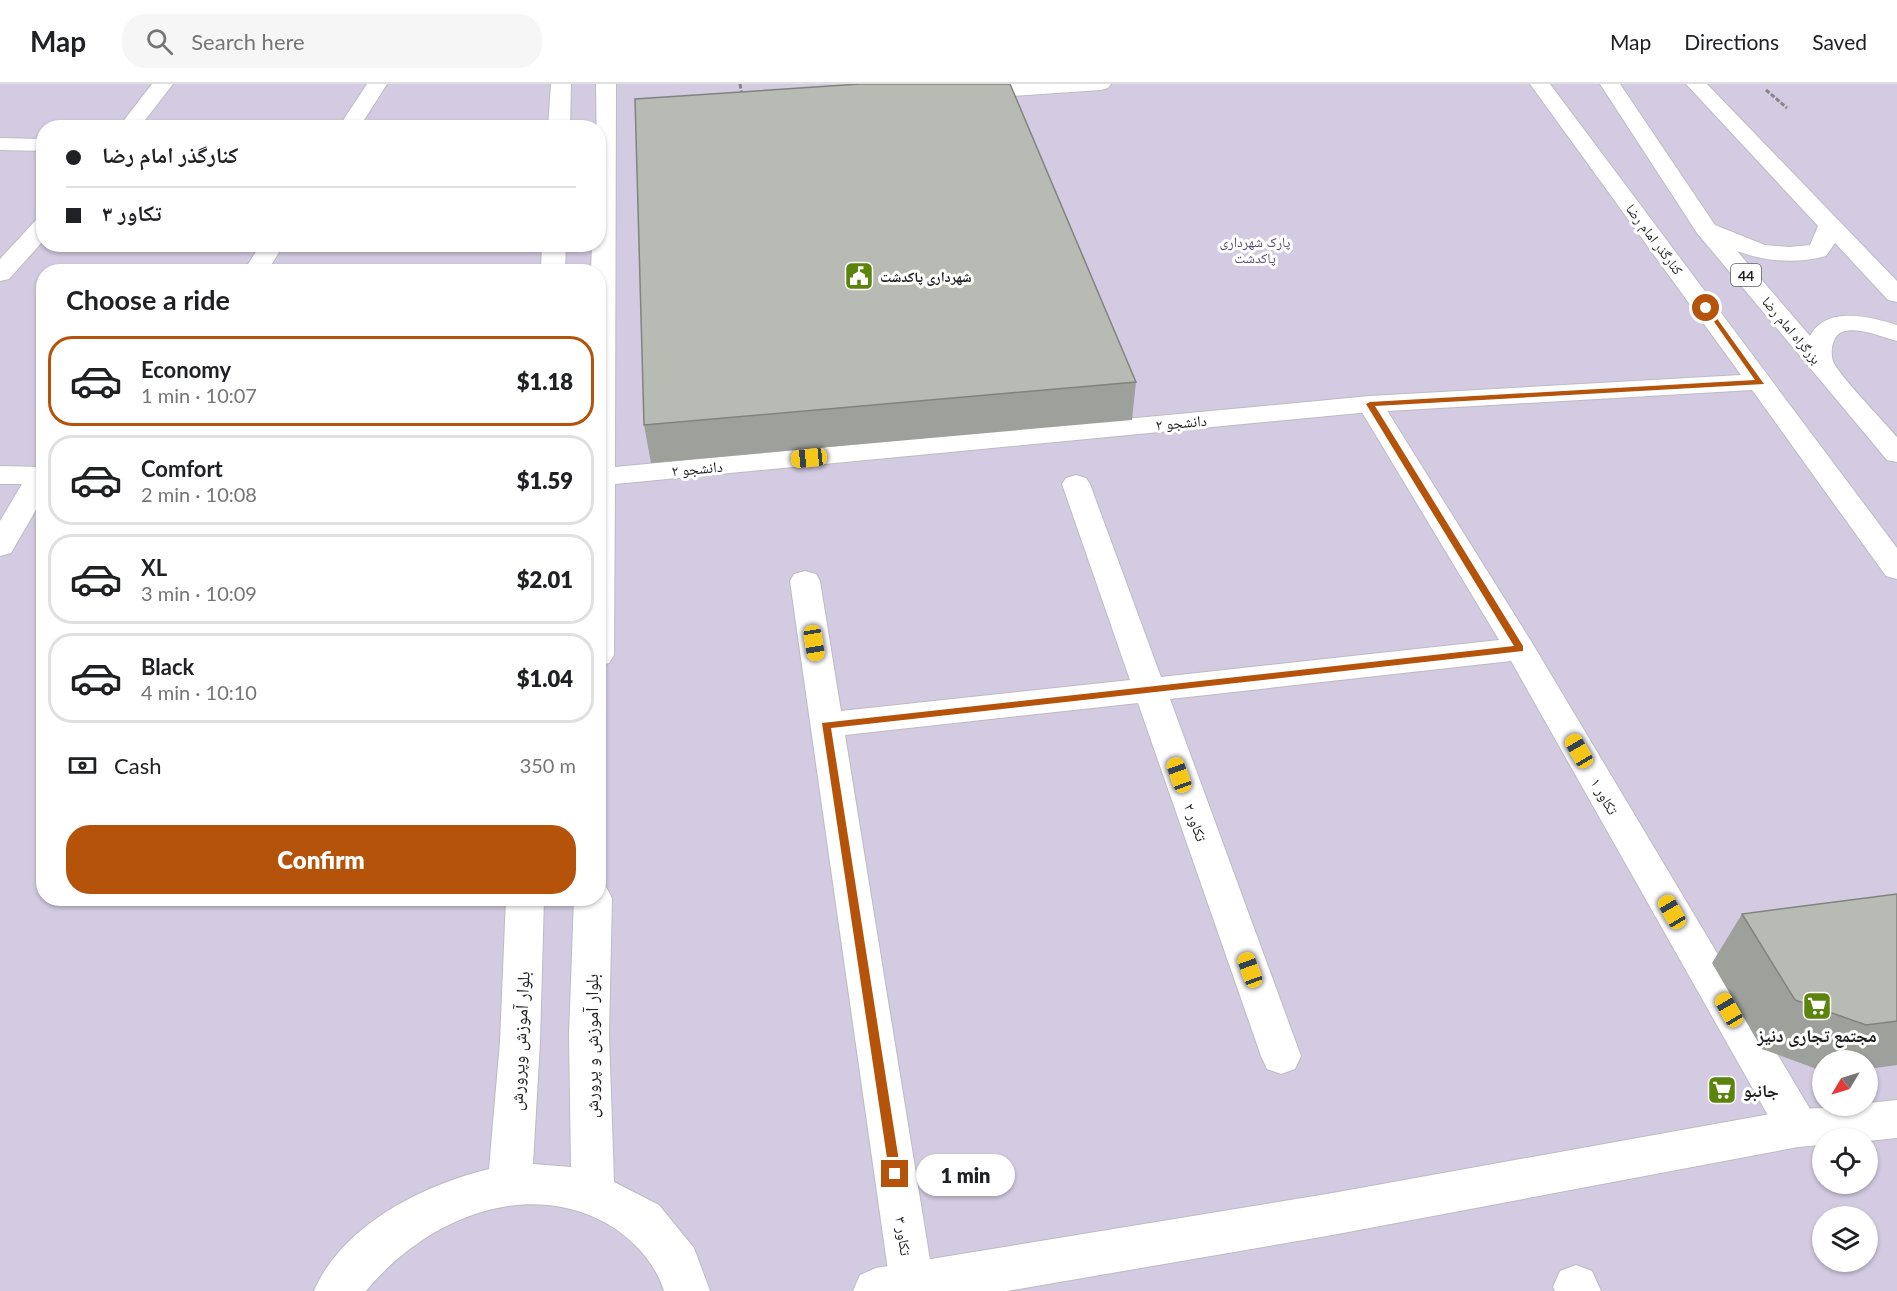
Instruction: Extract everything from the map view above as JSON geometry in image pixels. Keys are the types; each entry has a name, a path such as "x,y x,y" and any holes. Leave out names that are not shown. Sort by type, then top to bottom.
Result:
{"main road":[{"path":"134,120 163,84"},
{"path":"353,120 377,84"},
{"path":"559,120 561,84"},
{"path":"606,84 619,116 606,377"},
{"path":"951,94 1101,84"},
{"name":"کنارگذر امام رضا","path":"1540,84 1897,569"},
{"name":"بزرگراه امام رضا","path":"1610,84 1705,228 1897,454"},
{"path":"1696,84 1897,295"},
{"path":"0,144 36,145"},
{"path":"1705,228 1735,243 1763,252 1792,256 1818,251 1826,238 1830,224"},
{"path":"0,274 36,234"},
{"path":"1820,362 1817,345 1823,333 1836,325 1860,323 1897,333"},
{"name":"دانشجو ۲","path":"606,477 1370,404 1761,382"},
{"name":"تکاور ۱","path":"1370,404 1520,649 1798,1128"},
{"path":"0,476 36,476"},
{"name":"تکاور ۲","path":"1076,484 1147,688 1281,1056"},
{"path":"0,546 36,486"},
{"name":"تکاور ۳","path":"805,581 826,725 893,1288"},
{"path":"826,725 1147,688 1520,649"},
{"name":"بلوار آموزش وپرورش","path":"510,1184 520,1042 525,906"},
{"name":"بلوار آموزش و پرورش","path":"593,906 589,1035 593,1193"},
{"path":"893,1288 1018,1279 1327,1215 1798,1128 1897,1119"},
{"path":"337,1291 370,1252 414,1219 462,1196 510,1184 554,1184 593,1193 643,1220 678,1264 687,1291"}],"path":[{"path":"740,84 742,96"},
{"path":"1766,90 1787,108"}],"green space":[{"name":"پارک شهرداری پاکدشت","path":"0,84 1897,84 1897,1291 0,1291"}],"building":[{"name":"شهرداری پاکدشت","path":"860,84 1010,84 1136,382 644,425 635,99"},
{"path":"1897,894 1897,1021 1866,1025 1795,1000 1742,914"}],"place":[{"name":"شهرداری پاکدشت","path":"859,276"},
{"name":"مجتمع تجاری دنیز","path":"1817,1006"},
{"name":"جانبو","path":"1722,1090"}],"route":[{"path":"895,1174 826,725 1147,688 1520,649 1370,404 1761,382 1706,308"}]}
